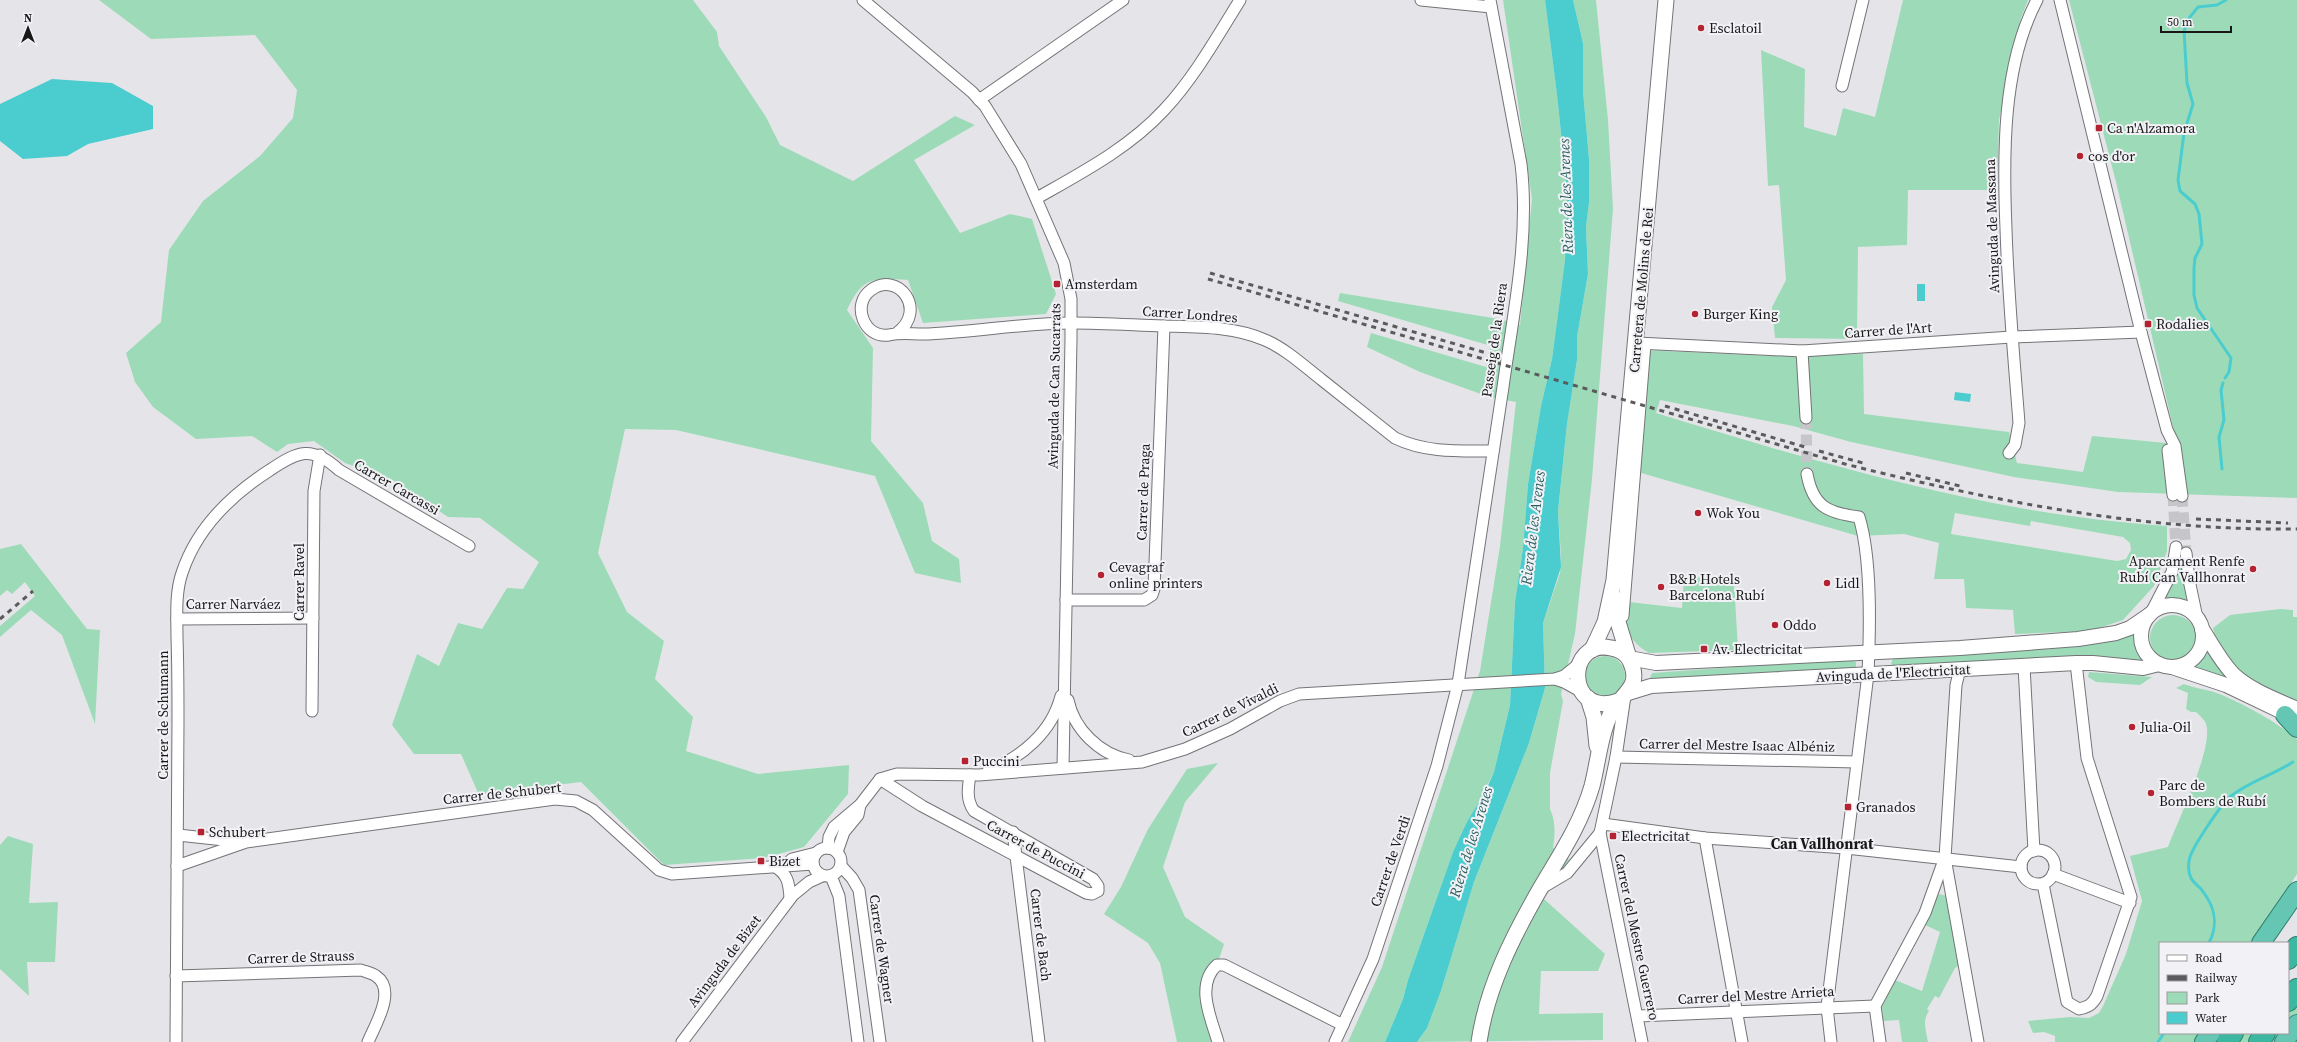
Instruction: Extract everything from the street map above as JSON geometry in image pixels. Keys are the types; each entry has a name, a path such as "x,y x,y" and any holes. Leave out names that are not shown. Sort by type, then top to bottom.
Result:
{"highway":[{"path":"2293,714 2297,728"},
{"path":"2262,942 2297,891"},
{"path":"2276,942 2297,914"},
{"path":"2289,958 2297,947"},
{"path":"2289,1001 2297,989"},
{"path":"2284,1042 2297,1024"},
{"path":"2293,1042 2297,1037"}],"main road":[{"name":"Carretera de Molins de Rei","path":"1580,663 1592,650 1605,622 1614,580 1641,343 1666,0"},
{"name":"Carretera de Molins de Rei","path":"1597,761 1608,720 1624,697 1634,673 1618,622 1614,580"},
{"path":"1592,650 1603,647 1614,648 1627,652"},
{"path":"1479,1042 1486,1008 1500,968 1515,935 1582,815 1589,795 1597,761 1595,724 1585,695 1577,678 1580,663"},
{"path":"1585,695 1602,704 1624,697"}],"street":[{"name":"Avinguda de Can Sucarrats","path":"864,0 958,79 979,100 1021,164 1064,263 1069,284 1071,323 1063,768"},
{"path":"979,100 1123,0"},
{"path":"1421,0 1491,3"},
{"path":"1842,86 1863,0"},
{"name":"Avinguda de Massana","path":"2009,453 2015,445 2019,423 2012,337 2004,186 2006,109 2028,18 2037,0"},
{"path":"2060,0 2141,332 2167,430 2178,496"},
{"path":"1037,198 1097,165 1164,111 1181,90 1240,1"},
{"name":"Passeig de la Riera","path":"1458,684 1516,299 1524,191 1491,3"},
{"path":"881,285 894,286 904,292 909,298 911,315 904,328 897,333 880,334 868,328 863,321 861,309 863,299 873,288 881,285"},
{"name":"Carrer Londres","path":"897,333 924,334 1071,323 1212,328 1250,334 1267,341 1292,356 1395,438 1411,446 1452,451 1493,452"},
{"name":"Carrer de Praga","path":"1066,600 1144,600 1152,595 1154,589 1164,326"},
{"name":"Carrer de l'Art","path":"1641,343 1802,351 2012,337 2141,332"},
{"name":"Carretera de Molins de Rei","path":"1627,652 1622,622 1641,343"},
{"path":"1802,351 1806,418"},
{"name":"Carrer de Schumann","path":"176,1042 178,835 177,619 182,574 192,548 210,522 236,493 288,458 298,453 316,454"},
{"name":"Carrer Carcassi","path":"316,454 339,470 469,546"},
{"name":"Carrer Ravel","path":"312,711 314,491 316,454"},
{"path":"1807,474 1810,490 1821,505 1835,513 1859,517 1864,534 1866,553 1869,652 1868,674 1827,1007 1831,1042"},
{"path":"2176,547 2172,572 2150,614 2143,623 2141,642 2144,651 2165,666 2185,664 2196,655 2203,638 2189,580 2186,553"},
{"path":"2150,614 2160,607 2170,605 2181,606 2190,611 2223,661 2242,681 2271,698 2293,714"},
{"name":"Avinguda de l'Electricitat","path":"1627,652 1656,663 1960,648 2099,637 2130,628 2150,614"},
{"name":"Carrer Narváez","path":"177,619 313,618"},
{"name":"Carrer de Vivaldi","path":"1555,680 1564,676 1580,663"},
{"path":"2043,884 2066,1002 2078,1009 2087,1008 2093,1003 2130,904 2131,897 2087,758 2076,663"},
{"name":"Avinguda de l'Electricitat","path":"1624,697 1651,686 2093,663 2143,668 2165,666 2226,685 2293,714"},
{"path":"2024,666 2034,851"},
{"path":"1960,669 1956,685 1945,858 1978,1042"},
{"name":"Avinguda de Can Sucarrats","path":"1064,680 1071,714 1093,742 1112,755 1142,762"},
{"name":"Avinguda de Can Sucarrats","path":"974,775 1006,762 1032,744 1044,732 1059,702 1064,680"},
{"name":"Carrer de Vivaldi","path":"880,779 897,774 974,775 1142,762 1185,750 1230,729 1280,701 1299,694 1458,684 1555,680 1564,682 1585,695"},
{"name":"Carrer de Verdi","path":"1335,1042 1373,959 1437,766 1458,684"},
{"name":"Carrer del Mestre Guerrero","path":"1624,697 1616,757 1602,828 1642,1042"},
{"name":"Carrer del Mestre Isaac Albéniz","path":"1616,757 1858,762"},
{"name":"Carrer de Puccini","path":"880,779 922,806 1086,893 1092,894 1098,891 1098,886 1093,879 974,811 969,804 967,791 974,775"},
{"path":"841,866 840,856 833,850 829,838 834,827 860,805 880,779"},
{"name":"Carrer de Schubert","path":"177,866 246,842 555,799 576,801 593,810 659,870 672,874 786,865 792,859 814,861 833,850"},
{"path":"1540,889 1567,873 1602,828 1705,838 1846,848 2020,867"},
{"name":"Carrer de Bach","path":"1013,832 1039,1042"},
{"name":"Carrer de Schubert","path":"178,835 246,842"},
{"path":"1705,838 1742,1042"},
{"path":"2034,851 2046,852 2054,863 2053,874 2043,884 2036,884 2025,879 2020,867 2025,856 2034,851"},
{"path":"1880,1042 1875,1006 1925,913 1945,858"},
{"path":"814,861 826,876 838,896 858,1042"},
{"name":"Avinguda de Bizet","path":"791,897 795,888 814,861"},
{"path":"774,866 784,872 788,877 791,897"},
{"name":"Avinguda de Bizet","path":"682,1042 791,897 808,882 838,871 841,866"},
{"name":"Carrer de Wagner","path":"841,866 852,878 859,890 880,1042"},
{"path":"2053,874 2130,904"},
{"path":"1218,1042 1206,997 1206,984 1209,972 1217,965 1224,965 1343,1025"},
{"name":"Carrer de Strauss","path":"176,976 361,970 375,975 382,981 384,1002 368,1042"},
{"name":"Carrer del Mestre Arrieta","path":"1638,1016 1875,1006"}],"green space":[{"path":"99,0 693,0 717,32 719,46 766,117 780,145 853,181 955,116 975,125 914,160 960,233 1010,214 1032,219 1056,294 1046,314 923,323 908,280 886,279 870,282 864,285 858,291 847,310 873,348 871,441 923,503 932,541 959,559 961,583 915,573 875,476 676,430 625,429 598,553 627,612 664,641 655,679 693,717 686,751 758,774 849,765 848,794 804,847 764,858 664,865 581,782 479,795 461,754 414,754 392,725 417,654 439,666 458,623 482,629 507,588 523,589 539,562 480,518 448,517 391,479 345,463 314,441 288,444 277,452 252,436 196,439 153,407 135,382 126,353 161,322 169,250 203,201 260,156 293,118 297,90 255,35 151,39"},
{"path":"1503,0 1545,0 1567,190 1565,260 1552,359 1541,406 1528,484 1523,548 1515,602 1510,705 1494,772 1453,852 1408,980 1403,999 1385,1042 1348,1042 1382,967 1480,671 1500,546 1516,402 1489,397 1420,372 1367,347 1371,333 1486,367 1491,346 1338,301 1340,293 1499,319 1520,325 1532,199"},
{"path":"1573,0 1596,0 1608,120 1613,209 1592,479 1575,634 1561,694 1563,701 1550,773 1550,809 1554,828 1553,848 1569,859 1544,899 1605,954 1598,971 1541,971 1539,1014 1603,1013 1603,1040 1417,1042 1427,1028 1441,991 1474,882 1529,743 1545,688 1543,623 1560,573 1561,556 1558,511 1567,424 1577,360 1577,337 1588,274 1586,227 1589,203 1589,159 1583,91 1583,43"},
{"path":"1903,0 2028,0 2021,18 1999,120 1997,190 1908,190 1907,245 1858,247 1857,339 1775,338 1772,307 1786,280 1779,185 1768,186 1761,50 1805,69 1804,127 1836,136 1843,108 1875,117"},
{"path":"2069,0 2297,0 2297,498 2118,492 2014,477 1851,442 1793,426 1660,400 1656,413 1782,451 1972,499 2037,511 2102,520 2167,526 2167,551 2154,586 2123,620 2090,631 2015,634 2013,610 1966,608 1964,579 1934,579 1939,543 1904,534 1858,536 1631,470 1641,350 1774,356 1863,354 1864,414 2009,432 2017,463 2083,472 2092,436 2177,444 2116,182","holes":["1955,513 2030,526 2031,521 2123,537 2130,543 2131,550 2126,559 2117,561 1951,534"]},
{"path":"21,544 87,629 100,630 95,724 62,635 31,610 0,637 0,626 35,596 25,582 12,594 7,590 0,596 0,549"},
{"path":"2180,553 2183,553 2191,606 2180,602 2163,602 2174,582"},
{"path":"1684,576 1734,581 1738,650 1649,653 1641,648 1631,637 1626,625 1620,601 1682,608"},
{"path":"2280,609 2293,610 2293,617 2297,617 2297,701 2257,683 2244,675 2224,655 2217,642 2213,628 2230,615"},
{"path":"2178,615 2190,621 2195,629 2195,647 2190,655 2182,660 2168,661 2156,655 2151,647 2150,633 2156,621 2164,616"},
{"path":"2138,630 2138,646 2144,659 2141,662 2093,657 1895,667 1891,664 1893,658"},
{"path":"2207,645 2238,684 2189,669 2203,654"},
{"path":"1605,656 1613,658 1619,662 1623,668 1625,676 1623,684 1619,690 1613,694 1605,696 1597,694 1591,690 1587,684 1585,676 1587,668 1591,662 1597,658"},
{"path":"1848,659 1856,662 1856,667 1853,670 1652,680 1650,677 1652,673"},
{"path":"2089,672 2152,677 2140,685 2096,682 2088,677"},
{"path":"2184,684 2214,692 2257,712 2297,739 2297,874 2254,942 2159,942 2159,1034 2289,1034 2289,996 2297,1001 2297,1042 2055,1042 2055,1036 2044,1032 2033,1033 2028,1021 2070,1017 2089,1018 2099,1013 2126,954 2142,901 2130,856 2168,847 2200,767 2205,750 2207,735 2206,724 2196,712 2191,712 2186,709 2188,693 2176,688"},
{"path":"1218,763 1185,802 1163,867 1185,917 1224,944 1217,965 1206,984 1218,1042 1177,1042 1160,963 1148,943 1104,914 1121,887 1148,829 1187,769"},
{"path":"8,836 33,844 29,903 58,902 55,962 27,962 29,996 0,969 0,845"},
{"path":"1939,894 1947,896 1958,966 1955,968 1939,998 1935,996 1927,1009 1929,1011 1925,1026 1928,1042 1902,1042 1899,1020 1883,1021 1882,1007 1895,980 1922,991 1940,932 1923,924"}],"water":[{"name":"Riera de les Arenes","path":"1545,0 1573,0 1583,43 1583,91 1589,159 1589,203 1586,227 1588,274 1577,337 1577,360 1567,424 1558,511 1561,567 1543,623 1545,688 1529,743 1474,882 1441,991 1427,1028 1417,1042 1385,1042 1403,999 1408,980 1453,852 1467,822 1485,792 1494,772 1510,705 1515,602 1523,548 1528,484 1541,406 1552,359 1565,260 1567,190"},
{"path":"52,79 112,83 153,106 153,129 88,144 67,156 23,159 0,141 0,104"},
{"path":"1917,284 1925,284 1925,301 1917,301"},
{"path":"1955,392 1971,394 1970,402 1954,400"}],"waterway":[{"path":"2225,378 2229,372 2231,358 2197,308 2194,295 2195,258 2202,244 2199,214 2195,204 2180,191 2178,180 2184,133 2193,104 2187,83 2184,31 2190,17 2198,7 2217,5 2226,0"},
{"path":"2222,469 2219,437 2224,420 2221,390 2223,383"},
{"path":"2209,942 2214,929 2214,915 2206,895 2190,876 2189,862 2192,851 2215,816 2231,796 2246,786 2293,762"},
{"path":"2158,1042 2163,1034"}],"tunnel":[{"path":"1806,418 1807,474"},
{"path":"2173,495 2176,547"},
{"path":"2182,496 2186,553"}],"railway":[{"path":"1210,273 1490,354"},
{"path":"1208,279 1845,464 1956,490 2069,511 2126,519 2182,525 2297,529"},
{"path":"1665,406 1805,447"},
{"path":"1819,451 1863,463"},
{"path":"1906,473 1960,486"},
{"path":"2196,519 2288,523"},
{"path":"0,619 33,591"}],"place":[{"name":"Esclatoil","path":"1701,28"},
{"name":"Ca n'Alzamora","path":"2099,128"},
{"name":"cos d'or","path":"2080,156"},
{"name":"Amsterdam","path":"1057,284"},
{"name":"Burger King","path":"1695,314"},
{"name":"Rodalies","path":"2148,324"},
{"name":"Wok You","path":"1698,513"},
{"name":"Aparcament Renfe Rubí Can Vallhonrat","path":"2253,569"},
{"name":"Cevagraf online printers","path":"1101,575"},
{"name":"Lidl","path":"1827,583"},
{"name":"B&B Hotels Barcelona Rubí","path":"1661,587"},
{"name":"Oddo","path":"1775,625"},
{"name":"Av. Electricitat","path":"1704,649"},
{"name":"Julia-Oil","path":"2132,727"},
{"name":"Puccini","path":"965,761"},
{"name":"Parc de Bombers de Rubí","path":"2151,793"},
{"name":"Granados","path":"1848,807"},
{"name":"Schubert","path":"201,832"},
{"name":"Electricitat","path":"1613,836"},
{"name":"Bizet","path":"761,861"}],"district":[{"name":"Can Vallhonrat","path":"1822,844"}]}
